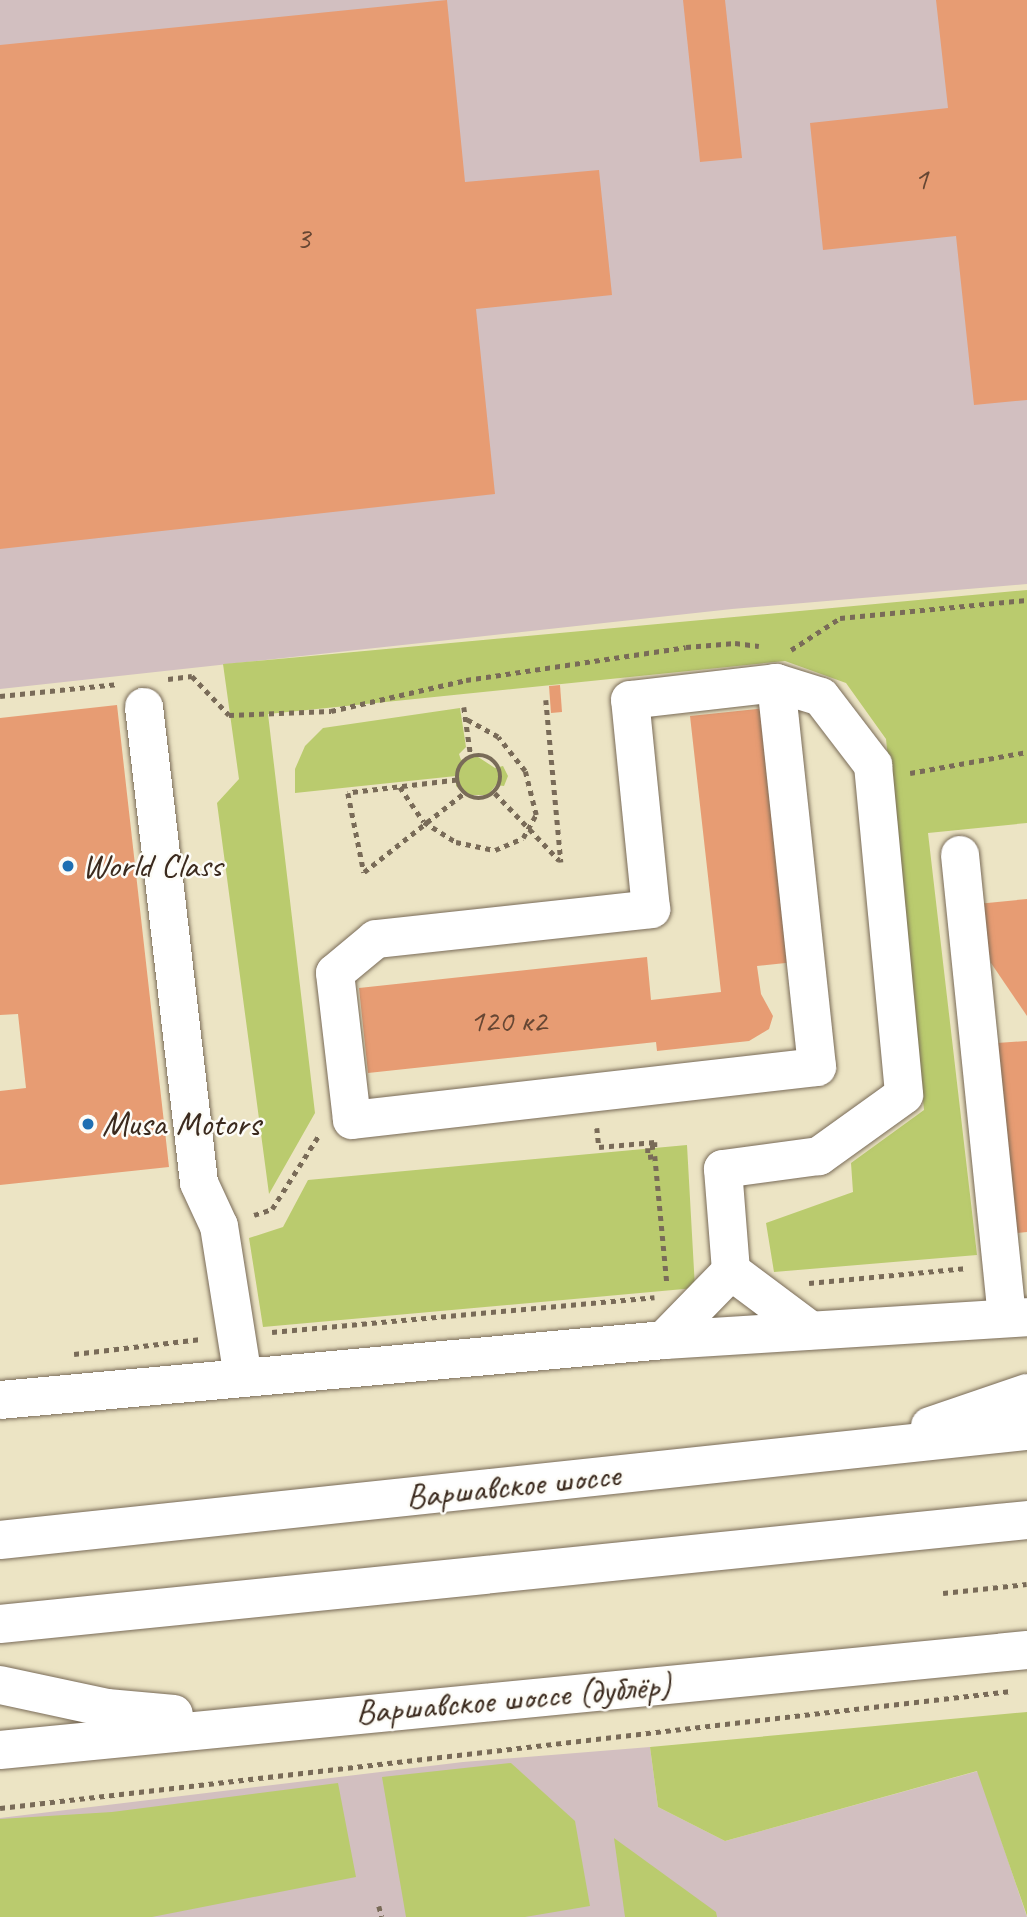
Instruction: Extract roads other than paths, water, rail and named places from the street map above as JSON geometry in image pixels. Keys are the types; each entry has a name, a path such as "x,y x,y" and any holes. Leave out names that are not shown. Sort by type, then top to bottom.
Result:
{"main road":[{"path":"781,661 817,1067 352,1120 335,973 376,939 650,909 630,700 781,661"},
{"path":"664,1340 731,1271 723,1169 819,1156 904,1095 873,765 821,697 781,661"},
{"path":"143,690 199,1183 219,1226 243,1378"},
{"path":"0,1400 664,1340 1017,1317 999,1265 960,855"},
{"path":"731,1271 810,1330"},
{"path":"864,1448 1027,1393"},
{"name":"Варшавское шоссе","path":"0,1540 1027,1431"},
{"path":"0,1624 1027,1520"},
{"name":"Варшавское шоссе (дублёр)","path":"0,1749 349,1713 1027,1650"},
{"path":"0,1685 107,1708 194,1716 349,1713"}],"place":[{"name":"World Class","path":"68,866"},
{"name":"Musa Motors","path":"88,1124"}]}
